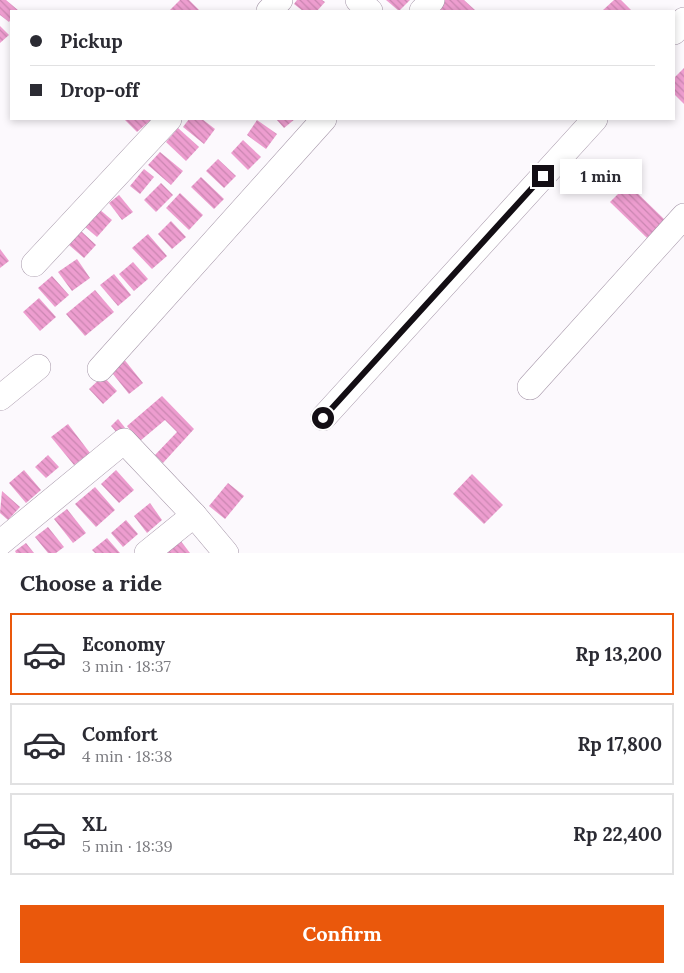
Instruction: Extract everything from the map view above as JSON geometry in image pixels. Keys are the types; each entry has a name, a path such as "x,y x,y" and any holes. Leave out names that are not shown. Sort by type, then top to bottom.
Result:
{"street":[{"path":"270,10 280,0"},
{"path":"358,0 369,10"},
{"path":"423,10 432,0"},
{"path":"675,31 684,20"},
{"path":"34,264 168,120"},
{"path":"100,369 323,120"},
{"path":"323,418 594,120"},
{"path":"530,387 684,216"},
{"path":"0,398 38,366"},
{"path":"0,543 124,441 194,515 226,553"},
{"path":"147,553 194,515"}],"building":[{"path":"0,0 6,0 18,10 10,10 9,22 0,15"},
{"path":"180,0 189,0 199,10 170,10"},
{"path":"297,0 322,0 325,2 318,10 302,10 294,4"},
{"path":"386,0 410,0 400,10"},
{"path":"441,0 464,0 475,10 432,10"},
{"path":"614,0 621,0 631,10 603,10"},
{"path":"0,26 9,35 0,43"},
{"path":"684,68 684,104 675,95 675,77"},
{"path":"125,120 151,120 137,132"},
{"path":"188,120 203,120 215,129 204,144 183,127"},
{"path":"257,120 277,134 266,149 247,135"},
{"path":"277,120 294,120 284,128"},
{"path":"178,128 199,147 186,161 166,142"},
{"path":"243,140 261,157 248,170 231,153"},
{"path":"160,152 183,171 171,185 148,165"},
{"path":"218,159 236,176 224,188 206,171"},
{"path":"144,169 154,177 140,194 130,186"},
{"path":"201,177 224,199 214,209 191,187"},
{"path":"161,183 173,195 156,212 144,200"},
{"path":"628,184 665,220 647,238 610,202"},
{"path":"180,193 203,215 189,230 166,208"},
{"path":"119,195 133,212 122,220 109,203"},
{"path":"99,209 112,220 97,237 84,226"},
{"path":"171,221 186,237 172,249 158,234"},
{"path":"81,231 96,245 84,258 69,245"},
{"path":"148,234 167,256 152,269 132,248"},
{"path":"0,249 9,261 0,268"},
{"path":"77,259 90,278 72,291 58,272"},
{"path":"133,262 148,279 134,291 119,274"},
{"path":"114,274 131,295 118,306 100,285"},
{"path":"52,276 69,295 55,307 38,288"},
{"path":"95,290 114,312 85,336 66,314"},
{"path":"39,298 56,317 40,331 23,312"},
{"path":"123,358 143,383 129,394 109,369"},
{"path":"103,376 117,391 103,404 89,389"},
{"path":"162,396 194,429 163,463 155,455 177,432 165,420 140,441 127,426"},
{"path":"118,419 126,429 118,434 111,426"},
{"path":"68,424 90,453 74,465 51,437"},
{"path":"48,455 59,467 46,478 35,467"},
{"path":"24,470 41,490 26,503 9,483"},
{"path":"116,470 134,490 119,503 101,484"},
{"path":"472,474 503,505 484,524 453,494"},
{"path":"228,483 244,496 225,519 209,506"},
{"path":"95,487 115,510 96,527 75,504"},
{"path":"2,491 20,507 8,520 0,513"},
{"path":"150,503 162,520 147,533 134,516"},
{"path":"67,509 86,533 73,543 54,519"},
{"path":"126,520 138,534 123,547 111,533"},
{"path":"48,527 64,547 56,553 48,553 35,537"},
{"path":"107,538 120,553 95,553 92,550"},
{"path":"180,540 190,553 167,553"},
{"path":"26,543 34,553 16,553 15,551"}],"route":[{"path":"323,418 543,176"}]}
